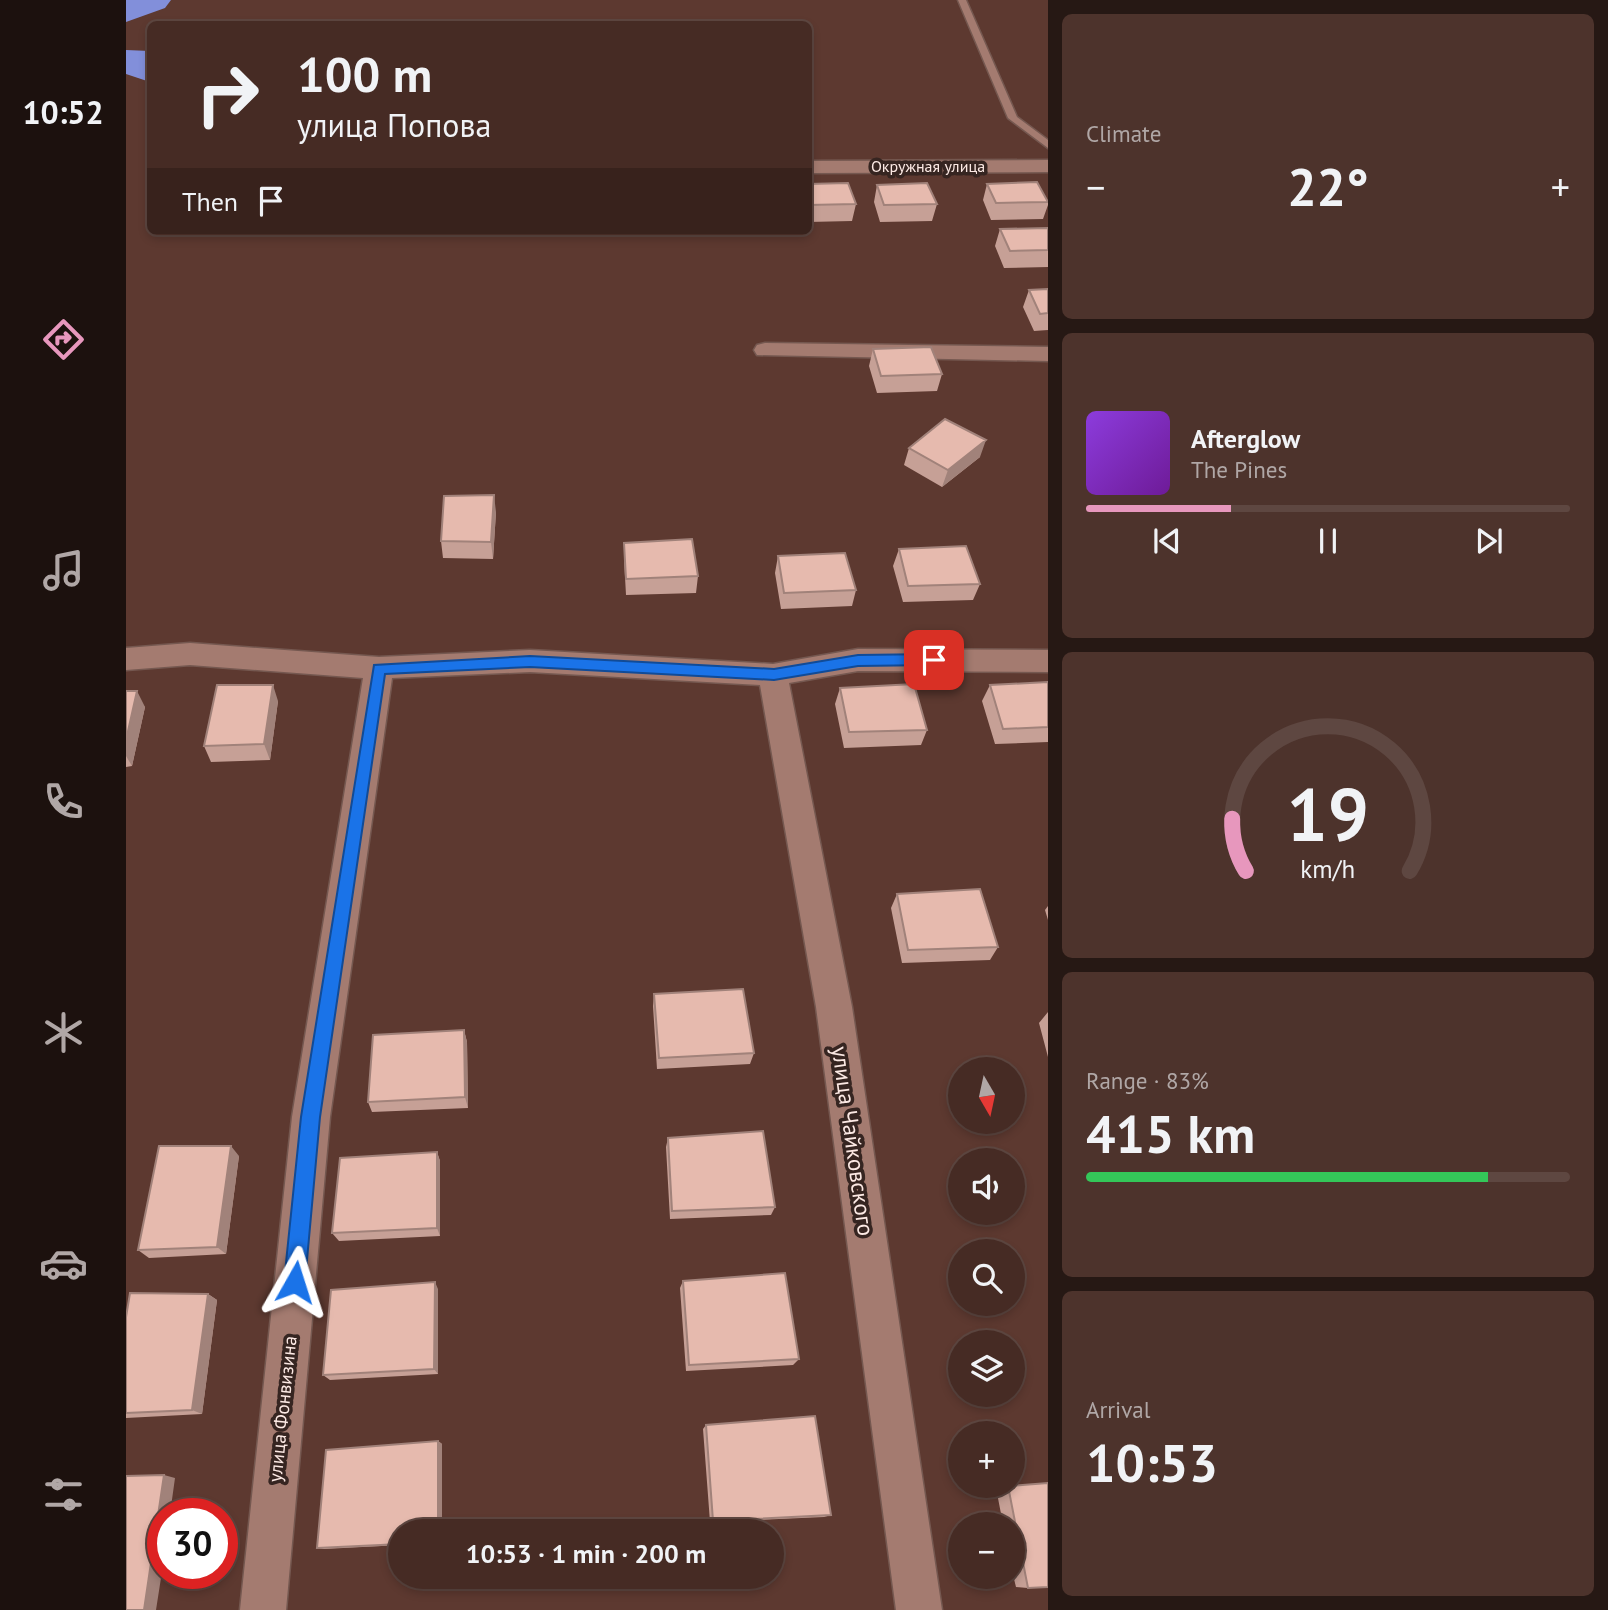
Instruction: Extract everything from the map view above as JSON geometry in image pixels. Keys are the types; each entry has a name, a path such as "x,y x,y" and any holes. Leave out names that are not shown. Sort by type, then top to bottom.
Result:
{"street":[{"name":"Окружная улица","path":"812,167 1048,166"},
{"path":"765,350 1048,354"},
{"path":"126,659 190,654 379,668 530,661 774,675 858,660 1048,661"},
{"name":"улица Фонвизина","path":"263,1610 311,1117 379,668"},
{"name":"улица Чайковского","path":"774,675 834,1007 919,1610"}],"lane":[{"path":"962,0 1013,118 1048,145"}],"building":[{"path":"1037,182 1048,202 996,203 987,184"},
{"path":"848,183 856,204 812,205 812,184"},
{"path":"927,183 937,204 884,205 877,185"},
{"path":"1048,228 1048,250 1010,251 1000,229"},
{"path":"1048,289 1048,313 1040,314 1029,290"},
{"path":"931,347 942,374 881,376 873,349"},
{"path":"945,419 986,440 948,470 909,448"},
{"path":"494,495 491,542 441,541 444,496"},
{"path":"692,539 698,576 626,579 624,543"},
{"path":"966,546 980,584 908,586 899,549"},
{"path":"845,553 856,590 784,593 778,556"},
{"path":"1048,682 1048,727 1003,729 990,685"},
{"path":"914,684 927,730 849,732 840,688"},
{"path":"217,685 273,685 264,744 204,746"},
{"path":"126,691 137,691 126,740"},
{"path":"980,889 998,947 908,950 897,894"},
{"path":"743,989 754,1053 659,1058 654,994"},
{"path":"464,1030 465,1097 368,1102 373,1035"},
{"path":"763,1131 775,1207 672,1211 668,1138"},
{"path":"159,1146 231,1146 217,1247 138,1250"},
{"path":"437,1152 437,1228 332,1233 340,1158"},
{"path":"785,1273 799,1359 689,1365 683,1281"},
{"path":"435,1282 434,1369 323,1375 331,1290"},
{"path":"130,1293 208,1294 192,1410 126,1413 126,1317"},
{"path":"815,1416 831,1515 713,1519 706,1425"},
{"path":"438,1441 438,1519 388,1519 388,1545 317,1548 326,1450"},
{"path":"164,1475 161,1498 147,1498 147,1589 144,1610 126,1610 126,1476"},
{"path":"1048,1483 1048,1587 1028,1588 1025,1573 1025,1512 1013,1512 1010,1498 1025,1498 1025,1485"}],"waterway":[{"path":"126,11 152,0"},
{"path":"126,62 147,64"}],"route":[{"path":"295,1282 311,1117 379,668 530,661 695,668 774,675 858,660 934,660"}]}
